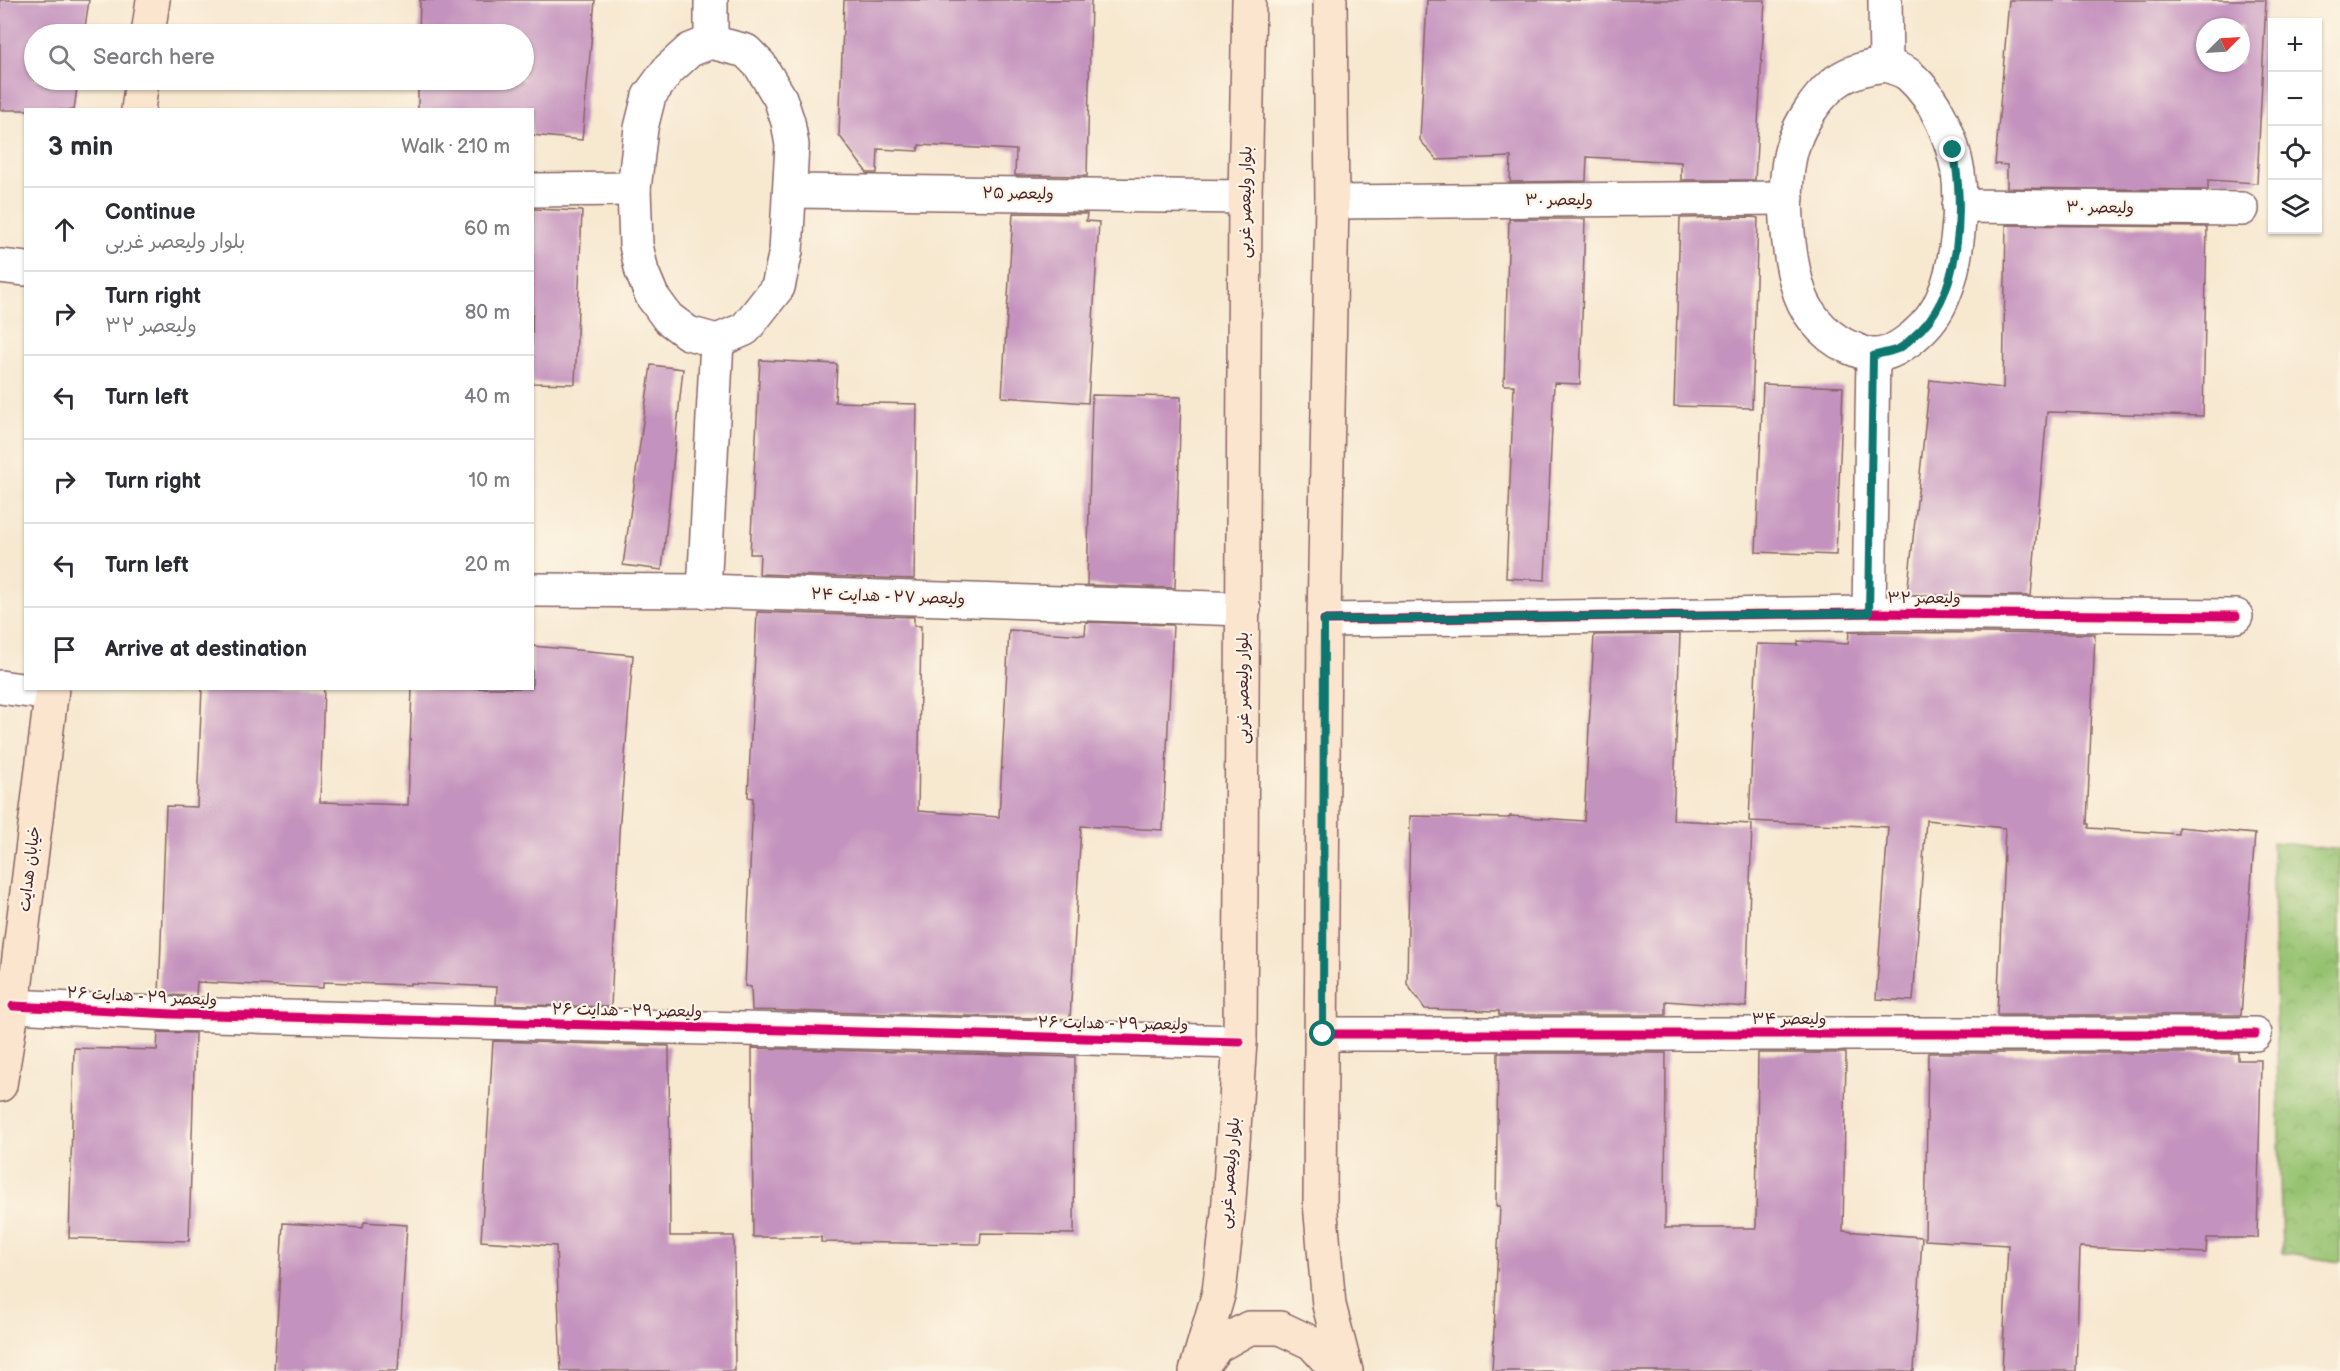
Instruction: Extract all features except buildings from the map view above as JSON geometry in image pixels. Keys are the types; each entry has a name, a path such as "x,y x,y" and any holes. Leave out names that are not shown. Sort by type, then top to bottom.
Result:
{"main road":[{"path":"149,24 153,0"},
{"name":"بلوار ولیعصر غربی","path":"1197,1371 1219,1292 1228,1214 1240,1042 1245,197 1249,0"},
{"path":"1330,0 1332,202 1324,620 1323,1034 1320,1203 1329,1305 1346,1371"},
{"path":"138,108 141,90"},
{"name":"خیابان هدایت","path":"0,1085 13,1006 52,691"},
{"path":"1197,1371 1217,1346 1249,1328 1280,1328 1312,1343 1337,1371"}],"street":[{"path":"711,0 711,42"},
{"path":"1885,0 1886,65"},
{"path":"711,42 746,51 760,65 780,98 788,122 792,145 786,251 777,287 745,329 717,340 688,333 668,318 652,296 642,272 636,245 634,189 641,128 650,96 668,70 690,50 711,42"},
{"path":"1886,65 1908,74 1926,94 1941,120 1953,150 1958,174 1959,206 1957,237 1943,298 1926,327 1900,348 1873,356 1845,347 1820,328 1801,296 1791,260 1787,174 1794,142 1810,110 1832,85 1861,68 1886,65"},
{"path":"534,190 634,189"},
{"name":"ولیعصر ۲۵","path":"791,191 1245,197"},
{"name":"ولیعصر ۳۰","path":"1332,202 1787,198"},
{"name":"ولیعصر ۳۰","path":"1959,206 2242,209"},
{"path":"0,266 24,269"},
{"path":"704,591 717,340"},
{"path":"1869,613 1873,356"},
{"name":"ولیعصر ۲۷ - هدایت ۲۴","path":"534,590 704,591 1244,609"},
{"name":"ولیعصر ۳۲","path":"1324,620 1869,613 2236,616"},
{"path":"0,687 24,689"},
{"name":"ولیعصر ۲۹ - هدایت ۲۶","path":"13,1006 172,1014 1240,1042"},
{"name":"ولیعصر ۳۴","path":"1323,1034 2255,1034"}],"green space":[{"path":"2272,842 2340,850 2340,1262 2282,1253"}],"cycle path":[{"path":"1324,620 1869,613 2236,616"},
{"path":"13,1006 173,1014 1240,1042"},
{"path":"1323,1034 2255,1034"}],"route":[{"path":"1323,1034 1324,620 1869,613 1873,356 1900,348 1926,327 1943,298 1957,237 1958,174 1953,150"}]}
